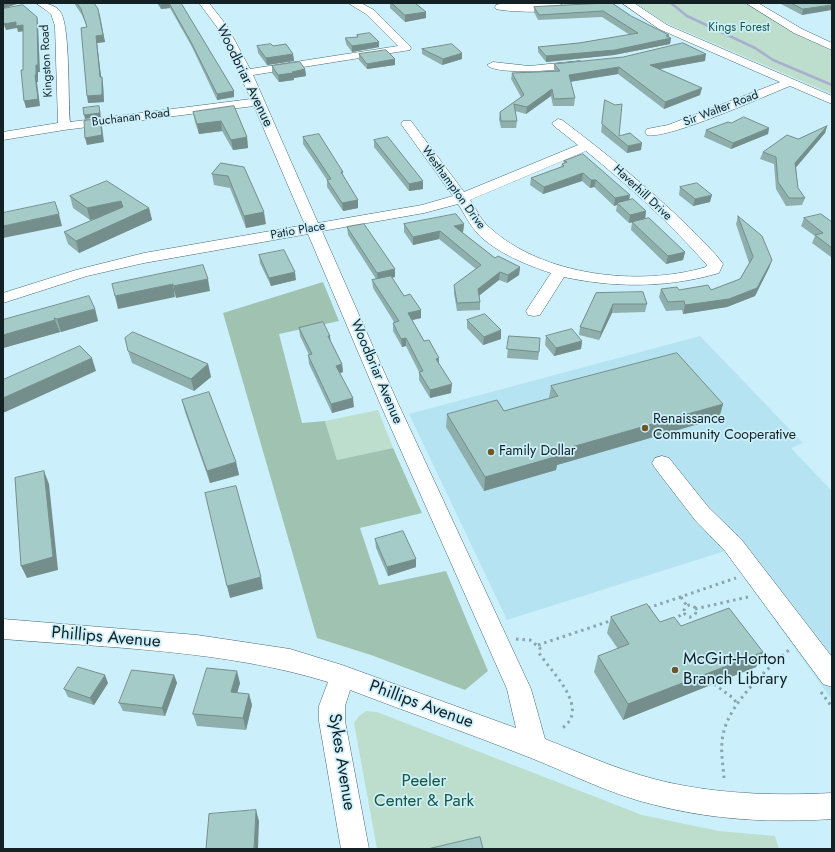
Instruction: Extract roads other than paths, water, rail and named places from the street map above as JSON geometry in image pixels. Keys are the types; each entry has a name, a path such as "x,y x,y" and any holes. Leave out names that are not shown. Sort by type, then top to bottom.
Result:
{"street":[{"name":"Woodbriar Avenue","path":"204,3 222,26 246,73 315,228 440,519 519,689 534,747"},
{"path":"246,73 406,48 370,12 353,3"},
{"path":"624,3 663,27 832,100"},
{"path":"754,3 798,31 832,47"},
{"name":"Kingston Road","path":"37,4 56,13 60,26 64,126"},
{"path":"500,6 535,8 574,6"},
{"path":"676,47 697,41"},
{"path":"493,65 529,69 589,63"},
{"name":"Sir Walter Road","path":"651,132 670,128 693,120 790,82"},
{"name":"Buchanan Road","path":"3,136 64,126 259,102"},
{"name":"Haverhill Drive","path":"558,123 613,166 699,245 716,264 713,270"},
{"name":"Westhampton Drive","path":"407,124 462,198 484,231 511,249 560,271 618,279 650,280 699,275 713,270"},
{"name":"Patio Place","path":"3,298 82,273 144,258 408,213 462,198 588,145"},
{"path":"534,311 560,271"},
{"path":"662,463 702,514 733,545 832,676"},
{"name":"Phillips Avenue","path":"3,629 196,645 290,660 342,676 534,747 611,778 654,792 699,801 746,807 797,808 832,806"},
{"name":"Sykes Avenue","path":"342,676 332,706 332,721 355,849"}],"waterway":[{"path":"671,3 687,16 755,48 773,60 832,85"}],"place":[{"name":"Renaissance Community Cooperative","path":"645,428"},
{"name":"Family Dollar","path":"491,452"},
{"name":"McGirt-Horton Branch Library","path":"675,670"}],"park label":[{"name":"Kings Forest","path":"739,28"},
{"name":"Peeler Center & Park","path":"424,792"}]}
